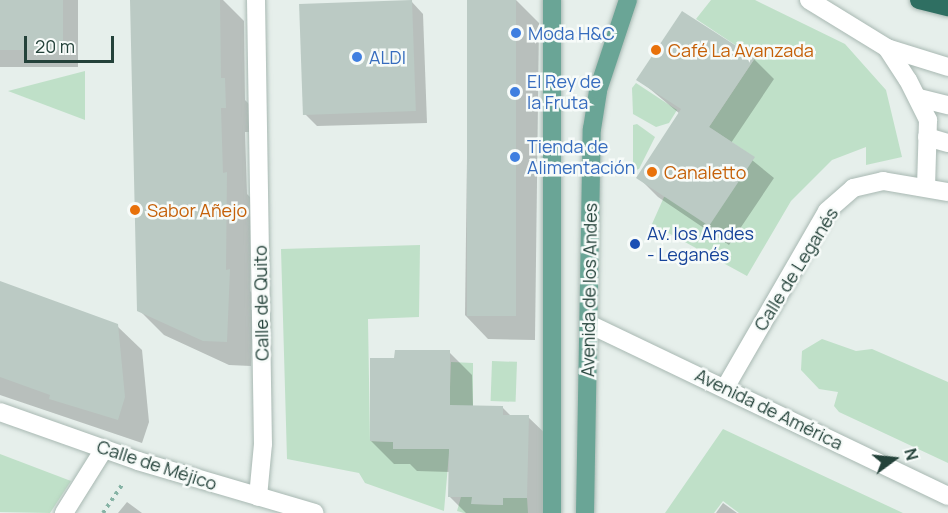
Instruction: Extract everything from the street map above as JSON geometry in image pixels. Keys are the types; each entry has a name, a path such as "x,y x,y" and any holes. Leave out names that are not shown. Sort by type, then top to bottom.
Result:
{"highway":[{"path":"920,0 948,7"}],"main road":[{"name":"Avenida de los Andes","path":"552,0 552,513"},
{"name":"Avenida de los Andes","path":"585,513 592,129 598,90 628,0"}],"street":[{"name":"Calle de Quito","path":"256,0 262,444 258,497"},
{"path":"809,0 887,48 948,67"},
{"path":"887,48 919,98 928,120 926,187"},
{"path":"919,98 948,105"},
{"path":"927,137 948,143"},
{"name":"Calle de Leganés","path":"725,388 827,211 853,188 883,181 948,192"},
{"name":"Avenida de América","path":"588,324 948,496"},
{"name":"Calle de Méjico","path":"0,412 138,461 315,513"},
{"path":"64,513 104,449"}],"path":[{"path":"103,513 138,461"}],"green space":[{"path":"711,0 755,0 845,44 886,90 902,157 866,165 866,147 832,160 791,201 747,276 652,224 664,197 754,157 709,127 755,58 696,19"},
{"path":"85,71 85,120 8,91"},
{"path":"636,83 677,110 669,123 656,127 633,114 632,88"},
{"path":"637,124 655,137 639,169 633,171 633,125"},
{"path":"420,245 419,317 368,319 370,441 393,442 393,449 424,449 450,442 444,511 365,483 359,473 287,459 281,249"},
{"path":"822,339 856,351 872,349 948,382 948,463 839,412 834,406 838,392 819,389 801,370 802,351"},
{"path":"492,361 517,362 516,402 491,401"},
{"path":"451,362 473,363 473,414 424,413 425,387 450,387"},
{"path":"723,429 903,513 739,513 723,501 714,513 665,513"},
{"path":"0,454 71,481 50,513 0,512"},
{"path":"461,497 472,497 472,504 503,505 503,498 527,498 528,513 464,513 457,511"}],"building":[{"path":"0,0 63,0 63,50 0,50"},
{"path":"130,0 220,0 221,78 225,78 226,108 221,108 223,173 227,172 226,270 230,269 227,342 203,341 137,311"},
{"name":"ALDI","path":"412,0 416,111 303,115 299,4"},
{"path":"467,0 516,0 516,316 467,316"},
{"path":"682,11 755,58 709,127 755,157 709,226 636,178 681,109 636,80"},
{"path":"0,281 118,324 125,397 118,420 49,399 50,395 0,377"},
{"path":"395,350 450,350 450,405 503,406 503,415 529,415 527,498 503,498 503,505 471,504 472,497 448,497 449,449 393,449 393,442 370,441 370,358 394,358"}],"place":[{"name":"Moda H&C","path":"516,33"},
{"name":"Café La Avanzada","path":"656,50"},
{"name":"ALDI","path":"357,57"},
{"name":"El Rey de la Fruta","path":"515,92"},
{"name":"Tienda de Alimentación","path":"515,157"},
{"name":"Canaletto","path":"652,172"},
{"name":"Sabor Añejo","path":"135,210"},
{"name":"Av. los Andes - Leganés","path":"635,244"}]}
